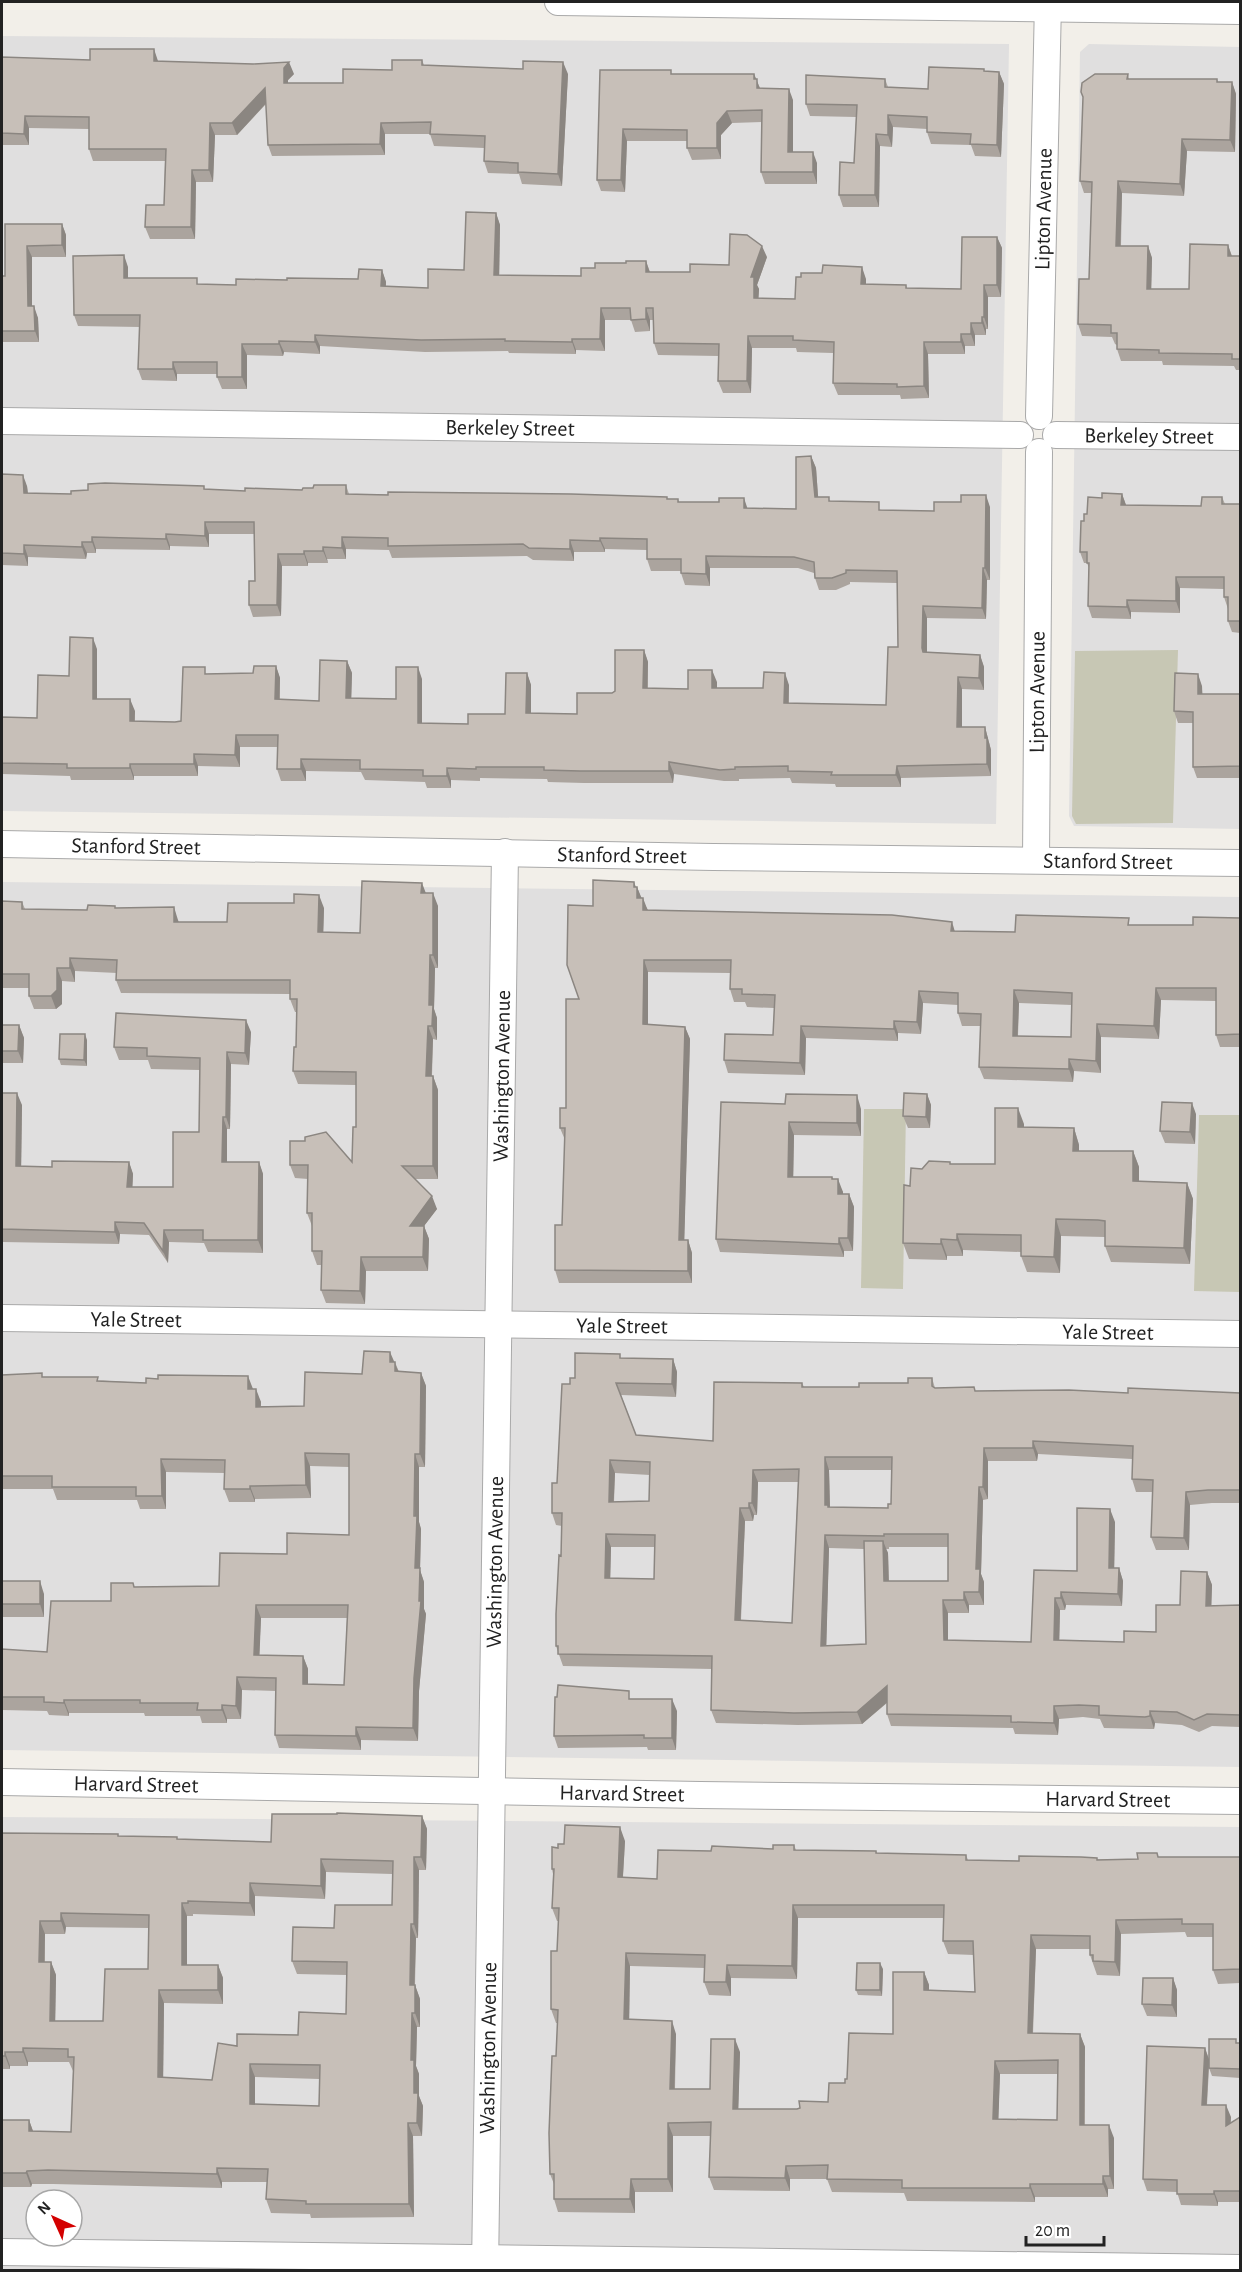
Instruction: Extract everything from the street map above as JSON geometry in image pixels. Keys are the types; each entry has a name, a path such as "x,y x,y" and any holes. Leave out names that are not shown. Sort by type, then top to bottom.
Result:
{"street":[{"path":"558,2 1048,5 1240,11"},
{"name":"Lipton Avenue","path":"1039,416 1048,5"},
{"path":"1039,416 1049,420 1056,429 1047,444 1033,452 1024,446 1020,435 1023,423 1039,416"},
{"name":"Berkeley Street","path":"2,421 1020,435"},
{"name":"Berkeley Street","path":"1047,444 1240,437"},
{"name":"Lipton Avenue","path":"1036,860 1047,444"},
{"name":"Stanford Street","path":"2,844 713,857 1240,863"},
{"name":"Washington Avenue","path":"485,2264 505,852"},
{"name":"Yale Street","path":"2,1318 1240,1334"},
{"name":"Harvard Street","path":"2,1782 1240,1801"},
{"path":"2,2252 485,2264 1240,2268"}],"shaded area":[{"path":"2,36 1009,44 996,824 2,811"},
{"path":"1089,44 1240,47 1240,829 1074,826 1069,816 1080,52"},
{"path":"1178,650 1173,823 1076,824 1072,816 1075,651"},
{"path":"2,882 1240,897 1240,1767 2,1750"},
{"path":"864,1109 906,1109 903,1289 861,1288"},
{"path":"1199,1115 1240,1115 1239,1292 1194,1291"},
{"path":"2,1817 1240,1827 1240,2270 2,2270"}],"building":[{"path":"90,49 154,49 154,61 253,64 289,62 284,68 284,83 343,83 343,69 392,70 392,60 422,60 422,65 523,69 523,61 563,62 558,174 518,172 518,163 484,161 485,136 430,134 431,122 381,123 380,144 268,145 265,88 232,123 210,123 209,170 192,170 191,227 145,227 146,205 164,205 166,149 89,149 89,117 25,116 24,134 2,133 2,57 90,60"},
{"path":"929,67 984,69 984,71 999,72 997,145 970,144 971,134 927,132 927,117 888,115 888,135 876,134 875,195 839,195 840,162 854,163 857,105 806,104 806,75 885,79 885,87 928,89"},
{"path":"600,70 671,70 671,74 754,74 754,79 757,79 757,88 789,89 788,152 813,152 813,172 761,172 762,110 727,111 717,123 717,148 687,148 687,130 623,129 621,180 597,180"},
{"path":"1095,74 1128,74 1127,79 1217,79 1217,82 1232,82 1230,140 1182,139 1180,184 1118,181 1116,246 1148,246 1147,289 1189,289 1190,244 1228,245 1228,256 1240,256 1240,359 1232,359 1232,354 1159,353 1159,350 1117,349 1117,333 1111,333 1111,325 1078,324 1079,279 1089,279 1092,182 1080,181 1083,97 1081,92 1082,83"},
{"path":"466,212 496,213 494,275 581,276 581,268 595,268 595,263 626,263 626,261 646,261 646,272 690,272 690,264 729,265 730,234 747,235 762,246 751,277 754,277 754,298 795,299 796,277 801,277 801,273 822,273 823,265 862,267 861,284 961,289 962,237 997,237 997,285 984,285 982,323 971,323 971,334 961,334 961,342 924,342 924,386 897,387 897,384 833,383 834,342 793,340 793,336 748,336 747,381 718,381 719,344 654,343 653,308 646,308 646,319 631,320 630,308 601,308 600,339 572,339 572,342 505,341 505,339 421,340 315,335 315,342 279,341 279,344 242,344 242,377 217,377 217,362 173,362 173,369 138,369 140,315 74,315 73,256 124,255 124,278 197,278 197,284 236,285 236,279 358,279 359,269 382,270 381,286 428,288 428,269 464,270"},
{"path":"5,224 62,224 62,245 27,246 28,306 34,306 35,331 2,331"},
{"path":"811,456 815,497 829,497 829,501 879,502 879,510 934,511 934,502 961,502 961,495 986,495 982,608 923,606 922,648 923,652 980,655 979,678 958,677 957,727 985,727 987,764 897,766 896,775 831,775 832,772 788,771 788,766 735,767 735,769 720,770 669,762 669,771 580,771 544,770 544,767 476,767 476,769 447,768 447,776 423,776 423,770 360,769 360,760 301,759 301,769 277,769 278,735 236,735 235,755 194,754 194,764 130,764 130,768 67,768 67,764 2,763 2,717 37,718 38,675 69,676 70,637 93,638 93,699 130,699 130,721 175,722 181,721 183,667 205,667 205,674 253,673 254,666 276,666 275,699 319,701 320,660 347,661 346,698 396,699 396,667 418,667 418,723 468,724 468,714 505,714 506,673 527,673 526,713 577,714 577,693 612,693 615,691 615,650 644,650 643,688 688,689 688,670 712,670 712,688 763,688 764,672 785,673 784,703 886,705 888,647 898,647 897,571 846,570 846,573 832,578 815,578 814,562 794,557 706,556 706,574 681,573 681,559 647,559 647,539 570,540 570,549 529,548 523,544 388,546 388,538 342,537 342,548 323,547 323,551 304,551 304,554 278,554 277,605 249,605 249,581 255,581 254,522 205,522 205,536 166,534 166,539 92,537 92,542 82,542 82,547 24,545 24,554 2,553 2,474 23,475 24,493 71,494 71,491 88,490 88,484 105,483 204,486 204,489 245,491 245,488 302,490 313,488 314,485 346,485 346,494 388,495 388,492 571,494 667,497 667,499 678,499 678,502 719,502 719,498 744,498 744,508 796,509 796,457"},
{"path":"1102,493 1122,494 1121,505 1201,506 1202,497 1222,497 1222,504 1240,504 1240,621 1228,621 1228,597 1224,597 1224,577 1176,577 1176,601 1127,600 1127,607 1088,606 1089,563 1087,563 1087,552 1080,552 1081,521 1084,521 1084,514 1087,514 1088,497 1102,498"},
{"path":"1175,673 1198,674 1198,694 1240,694 1240,766 1193,767 1193,712 1174,711"},
{"path":"593,880 634,882 634,887 637,887 637,898 643,898 643,910 892,915 952,922 951,931 1015,932 1016,915 1129,918 1128,925 1193,925 1193,917 1240,918 1240,1034 1216,1035 1216,988 1156,988 1154,1026 1097,1024 1096,1061 1069,1059 1069,1069 979,1067 981,1014 958,1013 958,993 919,991 917,1022 894,1021 894,1029 801,1026 800,1063 724,1060 725,1034 773,1035 775,995 742,994 742,989 730,989 731,960 644,960 643,1024 685,1027 679,1240 688,1240 688,1271 555,1270 555,1225 562,1225 565,1128 560,1128 560,1108 566,1108 566,999 579,999 567,965 568,905 593,906","holes":["1014,990 1072,993 1071,1037 1013,1036"]},
{"path":"362,881 422,883 421,893 433,893 433,955 430,955 429,1005 433,1005 432,1026 428,1026 426,1076 433,1076 433,1166 402,1166 432,1196 410,1226 424,1226 423,1257 361,1257 360,1291 321,1290 322,1251 312,1251 312,1213 307,1213 308,1165 290,1165 290,1141 305,1141 305,1137 326,1132 352,1162 353,1127 356,1127 356,1072 293,1071 297,999 290,999 290,980 116,980 117,960 70,958 70,968 57,968 57,990 51,996 29,996 29,974 2,974 2,901 22,902 22,909 87,910 88,905 115,906 115,908 174,907 174,922 227,922 228,903 294,903 294,894 319,895 318,932 360,933"},
{"path":"116,1013 246,1020 245,1053 227,1052 226,1117 223,1117 222,1162 259,1162 258,1240 203,1240 203,1230 164,1230 163,1251 144,1223 115,1222 115,1232 2,1229 2,1093 17,1093 16,1166 52,1167 52,1161 129,1162 127,1187 173,1187 173,1132 199,1132 200,1058 147,1056 147,1048 114,1047"},
{"path":"2,1025 19,1025 18,1051 2,1051"},
{"path":"60,1034 85,1034 84,1060 59,1059"},
{"path":"904,1093 927,1094 926,1117 903,1116"},
{"path":"786,1094 857,1095 857,1123 789,1122 788,1177 838,1179 838,1194 849,1194 848,1238 839,1238 839,1244 716,1239 721,1102 785,1104"},
{"path":"1162,1102 1192,1103 1190,1132 1160,1131"},
{"path":"995,1108 1018,1108 1018,1127 1074,1128 1073,1151 1133,1151 1133,1181 1187,1183 1184,1248 1105,1246 1105,1221 1056,1219 1054,1257 1021,1256 1021,1235 957,1234 957,1240 941,1239 941,1244 903,1243 904,1185 910,1186 911,1168 922,1169 929,1161 950,1162 950,1164 995,1164"},
{"path":"364,1351 390,1352 390,1362 395,1362 395,1371 421,1373 420,1454 415,1454 414,1516 417,1516 415,1568 420,1568 419,1601 421,1601 414,1678 413,1728 356,1727 356,1736 275,1735 276,1678 237,1677 236,1706 222,1705 222,1710 197,1710 198,1703 64,1700 64,1703 44,1702 44,1697 2,1697 2,1649 47,1652 51,1601 111,1601 111,1583 133,1583 134,1587 219,1586 220,1553 287,1554 287,1533 349,1535 349,1454 305,1453 306,1485 250,1486 250,1489 224,1489 225,1460 161,1459 162,1496 136,1496 136,1487 52,1487 52,1476 2,1476 2,1375 42,1373 42,1377 98,1377 97,1381 146,1383 146,1378 158,1379 158,1375 248,1376 248,1389 256,1389 256,1407 304,1406 305,1372 362,1374","holes":["256,1605 348,1605 344,1685 303,1684 303,1656 254,1655"]},
{"path":"575,1353 620,1354 620,1358 673,1359 672,1384 616,1383 636,1435 713,1441 714,1382 802,1383 802,1387 859,1387 859,1383 908,1383 908,1378 932,1378 932,1386 935,1388 974,1387 975,1391 1069,1390 1128,1393 1128,1388 1240,1393 1240,1490 1186,1492 1184,1538 1151,1537 1153,1480 1132,1479 1133,1446 1033,1441 1033,1448 984,1448 983,1487 979,1487 976,1569 980,1569 979,1592 964,1592 964,1600 943,1600 944,1640 1031,1642 1034,1570 1077,1571 1077,1508 1110,1509 1109,1568 1119,1568 1118,1594 1061,1592 1061,1598 1055,1598 1054,1640 1124,1642 1124,1631 1156,1632 1156,1605 1180,1605 1181,1571 1207,1572 1206,1606 1240,1605 1240,1715 1207,1714 1194,1720 1177,1712 1150,1711 1150,1716 1145,1717 1099,1715 1099,1706 1079,1705 1054,1706 1054,1723 1011,1722 1011,1716 887,1714 887,1686 857,1712 794,1713 711,1710 712,1656 558,1654 556,1614 562,1513 552,1513 552,1483 557,1483 562,1384 570,1384 570,1378 575,1378","holes":["825,1457 892,1457 891,1504 888,1504 888,1508 828,1507 825,1505","610,1460 650,1462 649,1501 609,1502","799,1469 792,1623 735,1620 740,1508 749,1508 749,1503 752,1503 753,1470","606,1534 655,1535 654,1579 605,1578","948,1534 948,1581 884,1581 883,1541 864,1541 866,1644 821,1646 825,1535"]},
{"path":"2,1581 40,1581 40,1604 2,1604"},
{"path":"558,1685 629,1691 629,1699 672,1699 672,1738 644,1738 644,1735 554,1736 555,1697 557,1697"},
{"path":"272,1814 422,1816 421,1857 414,1857 414,1924 411,1924 410,1985 415,1985 415,2013 412,2013 411,2060 414,2060 414,2093 418,2093 417,2123 408,2123 409,2204 306,2204 306,2201 266,2199 268,2169 217,2168 217,2174 48,2170 2,2173 2,2120 29,2120 29,2131 71,2132 74,2057 68,2057 68,2049 23,2048 23,2052 5,2052 5,2056 2,2056 2,1833 118,1834 118,1836 271,1842","holes":["321,1859 393,1861 392,1905 335,1905 334,1928 293,1927 292,1961 347,1962 346,2014 299,2012 298,2035 237,2034 237,2046 218,2043 212,2080 158,2077 159,1990 218,1990 218,1965 182,1965 182,1903 188,1903 188,1901 250,1903 250,1883 321,1886","61,1913 149,1915 148,1969 105,1969 103,2021 50,2021 51,1962 39,1962 40,1921 61,1921","250,2064 320,2065 319,2106 250,2104"]},
{"path":"565,1825 620,1827 618,1877 657,1879 658,1850 711,1851 712,1846 773,1849 773,1845 794,1845 794,1850 966,1855 966,1860 1019,1861 1019,1856 1081,1857 1097,1858 1097,1860 1138,1859 1137,1853 1157,1853 1158,1857 1240,1857 1240,1969 1213,1970 1213,1924 1182,1924 1182,1919 1116,1920 1115,1962 1093,1961 1093,1955 1090,1955 1090,1936 1031,1935 1028,2033 1080,2034 1080,2125 1109,2125 1110,2176 1103,2176 1103,2184 1030,2184 1030,2188 902,2188 902,2180 827,2179 828,2165 786,2166 785,2178 709,2177 711,2122 668,2123 668,2179 631,2179 630,2199 554,2199 554,2174 550,2174 549,2133 552,2056 556,2056 558,2010 551,2009 551,1951 557,1951 559,1908 552,1908 554,1869 552,1869 552,1847 558,1848 558,1844 564,1844","holes":["793,1905 944,1905 943,1941 973,1941 975,1992 924,1990 924,1972 893,1972 893,2034 849,2033 847,2079 845,2083 829,2083 828,2102 799,2101 800,2108 797,2109 733,2109 735,2039 711,2039 710,2089 670,2089 672,2021 624,2019 626,1953 705,1955 704,1982 726,1982 727,1965 792,1966","1058,2060 1057,2120 993,2119 995,2061"]},
{"path":"857,1963 880,1963 880,1990 856,1990"},
{"path":"1143,1978 1173,1978 1172,2005 1142,2004"},
{"path":"1209,2039 1236,2039 1236,2043 1240,2043 1240,2069 1209,2068"},
{"path":"1147,2046 1205,2048 1202,2105 1226,2105 1226,2126 1240,2117 1240,2191 1177,2194 1177,2180 1143,2179"}]}
